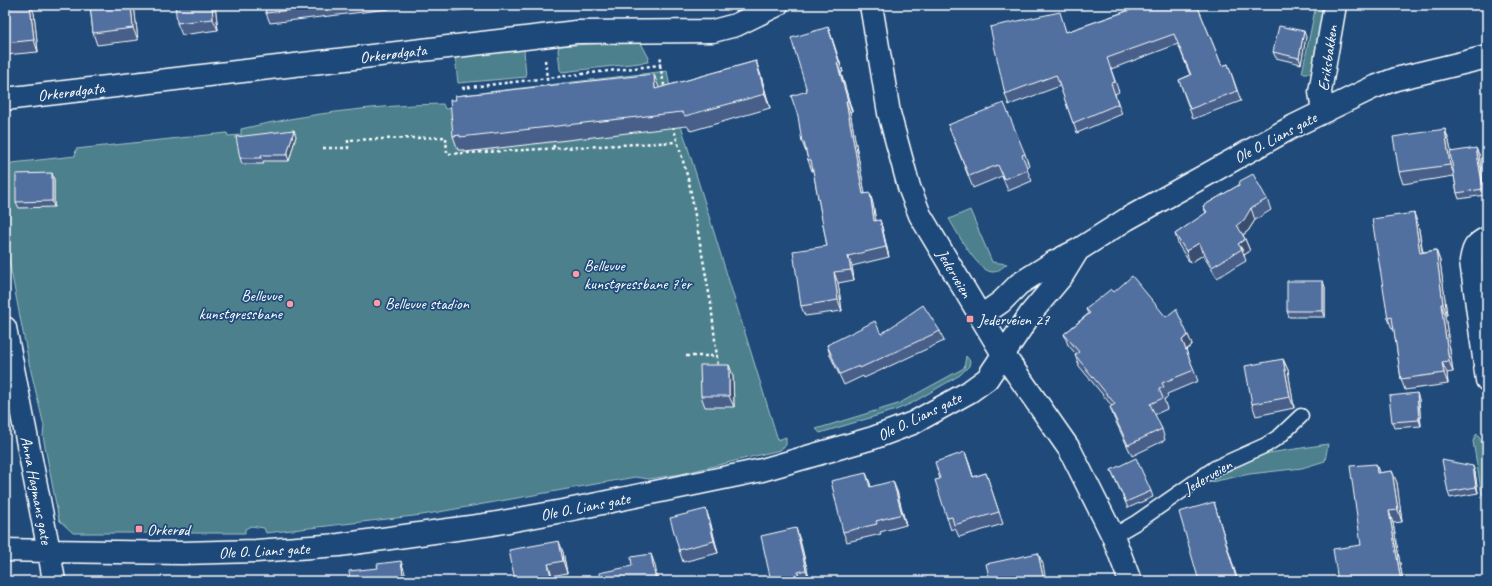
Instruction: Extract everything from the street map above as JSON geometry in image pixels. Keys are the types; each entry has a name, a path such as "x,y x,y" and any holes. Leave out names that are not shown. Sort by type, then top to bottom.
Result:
{"street":[{"name":"Orkerødgata","path":"5,99 542,35 601,31 713,32 736,25 777,5"},
{"name":"Jederveien","path":"871,5 889,113 909,187 920,215 1003,354 1070,450 1113,536 1130,581"},
{"name":"Eriksbakken","path":"1324,111 1320,92 1335,5"},
{"name":"Ole O. Lians gate","path":"981,316 1001,302 1019,284 1054,262 1078,250 1153,204 1324,111 1396,79 1487,57"},
{"path":"1487,238 1478,243 1474,248 1471,261 1487,380"},
{"name":"Ole O. Lians gate","path":"5,550 182,553 256,551 339,545 492,524 576,509 762,470 873,438 913,422 969,392 987,379 1031,313 1062,276 1078,250"},
{"name":"Anna Hagmans gate","path":"5,328 54,581"}],"lane":[{"name":"Jederveien","path":"1113,536 1137,522 1214,468 1266,445 1289,429 1301,416"}],"path":[{"path":"663,32 660,65 666,95"},
{"path":"542,35 548,92"},
{"path":"462,88 660,65"},
{"path":"671,118 689,182 712,311 718,356 718,369"},
{"path":"553,134 554,149"},
{"path":"323,148 348,148 348,140 446,137 447,154 677,142"},
{"path":"686,356 718,356"}],"green space":[{"path":"618,5 679,5 677,7 621,7"},
{"path":"1316,5 1327,5 1314,73 1302,73"},
{"path":"607,43 641,43 649,58 648,62 562,72 560,70 559,46"},
{"path":"524,50 526,77 458,83 455,57"},
{"name":"Bellevue stadion","path":"667,71 671,93 778,440 786,437 786,445 780,450 681,474 649,479 635,477 422,515 266,533 264,528 251,526 245,529 245,533 73,533 59,520 43,436 44,426 29,363 5,240 5,168 12,163 75,156 76,149 227,133 228,136 241,135 241,129 290,119 367,108 443,104 445,109 454,108 462,95"},
{"path":"970,210 992,262 1007,264 994,272 988,271 975,259 949,219"},
{"path":"966,356 970,361 969,366 960,375 912,403 896,410 820,433 816,429 898,404 964,368"},
{"path":"1477,433 1487,453 1487,494 1482,495 1473,441"},
{"path":"1328,444 1325,461 1302,468 1250,474 1201,484 1221,469 1256,455"}],"building":[{"path":"5,5 30,5 34,40 5,43"},
{"path":"90,5 131,5 133,28 93,33"},
{"path":"175,5 212,5 213,19 177,23"},
{"path":"265,5 333,5 266,13"},
{"path":"1142,5 1197,5 1222,66 1228,64 1237,91 1190,109 1179,80 1191,75 1174,34 1107,58 1115,82 1111,83 1118,104 1073,123 1056,75 1005,94 990,27 1060,12 1066,32"},
{"path":"1279,26 1304,31 1299,58 1273,52"},
{"path":"828,27 839,62 837,63 848,101 846,101 863,194 870,193 874,221 880,220 886,247 848,256 851,270 834,272 838,300 801,306 793,251 827,246 811,160 808,160 804,142 802,142 798,116 791,96 807,91 791,38"},
{"path":"756,61 765,94 685,116 682,112 460,137 460,135 453,136 450,100 456,100 455,96 654,74 655,89"},
{"path":"1004,103 1025,154 1022,155 1028,170 1004,179 998,165 969,176 948,125"},
{"path":"1445,129 1450,165 1399,172 1393,137"},
{"path":"294,130 287,155 261,155 262,158 240,158 236,137"},
{"path":"1476,148 1483,189 1457,193 1450,152"},
{"path":"52,173 52,201 16,202 16,174"},
{"path":"1253,174 1267,199 1251,208 1244,220 1237,225 1245,239 1238,244 1242,249 1212,267 1199,243 1186,251 1175,234 1207,212 1203,206 1239,185 1240,181"},
{"path":"1414,213 1420,253 1436,250 1443,304 1441,304 1449,361 1442,362 1444,373 1401,379 1392,317 1388,318 1372,219"},
{"path":"1485,266 1487,266 1487,281"},
{"path":"1132,276 1166,317 1176,309 1188,335 1182,340 1194,370 1162,383 1164,387 1159,389 1163,398 1150,404 1162,429 1128,445 1110,407 1115,404 1075,355 1079,352 1064,334 1090,313 1086,309 1111,289 1114,292"},
{"path":"1287,281 1323,281 1323,311 1287,311"},
{"path":"923,305 940,331 860,368 859,366 840,374 827,345 875,321 881,334"},
{"path":"1283,359 1290,397 1252,404 1245,366"},
{"path":"700,365 729,365 729,396 701,396"},
{"path":"1417,393 1419,420 1392,422 1389,396"},
{"path":"965,452 973,477 986,473 999,512 954,525 952,517 947,518 935,480 940,479 935,462"},
{"path":"1136,458 1151,491 1126,502 1111,470"},
{"path":"1442,460 1473,466 1476,487 1448,492"},
{"path":"1376,464 1377,473 1392,471 1398,510 1389,511 1401,581 1364,581 1364,578 1338,581 1333,549 1361,545 1350,466"},
{"path":"866,473 870,487 893,481 902,514 876,521 877,524 843,532 831,481"},
{"path":"1214,502 1237,581 1199,581 1179,512"},
{"path":"706,509 714,541 679,550 670,518"},
{"path":"796,528 806,570 798,572 800,580 771,581 761,536"},
{"path":"559,541 563,561 548,564 551,576 526,581 515,581 509,550"},
{"path":"1038,553 1044,581 990,581 986,564"},
{"path":"651,554 656,581 600,581 599,573 632,566 631,557"},
{"path":"401,561 404,581 350,581 349,571 378,568 377,564"},
{"path":"220,579 220,581 184,581"}],"place":[{"name":"Bellevue kunstgressbane 7'er","path":"576,274"},
{"name":"Bellevue stadion","path":"377,303"},
{"name":"Bellevue kunstgressbane","path":"290,304"},
{"name":"Jederveien 27","path":"970,319"},
{"name":"Orkerød","path":"139,529"}]}
